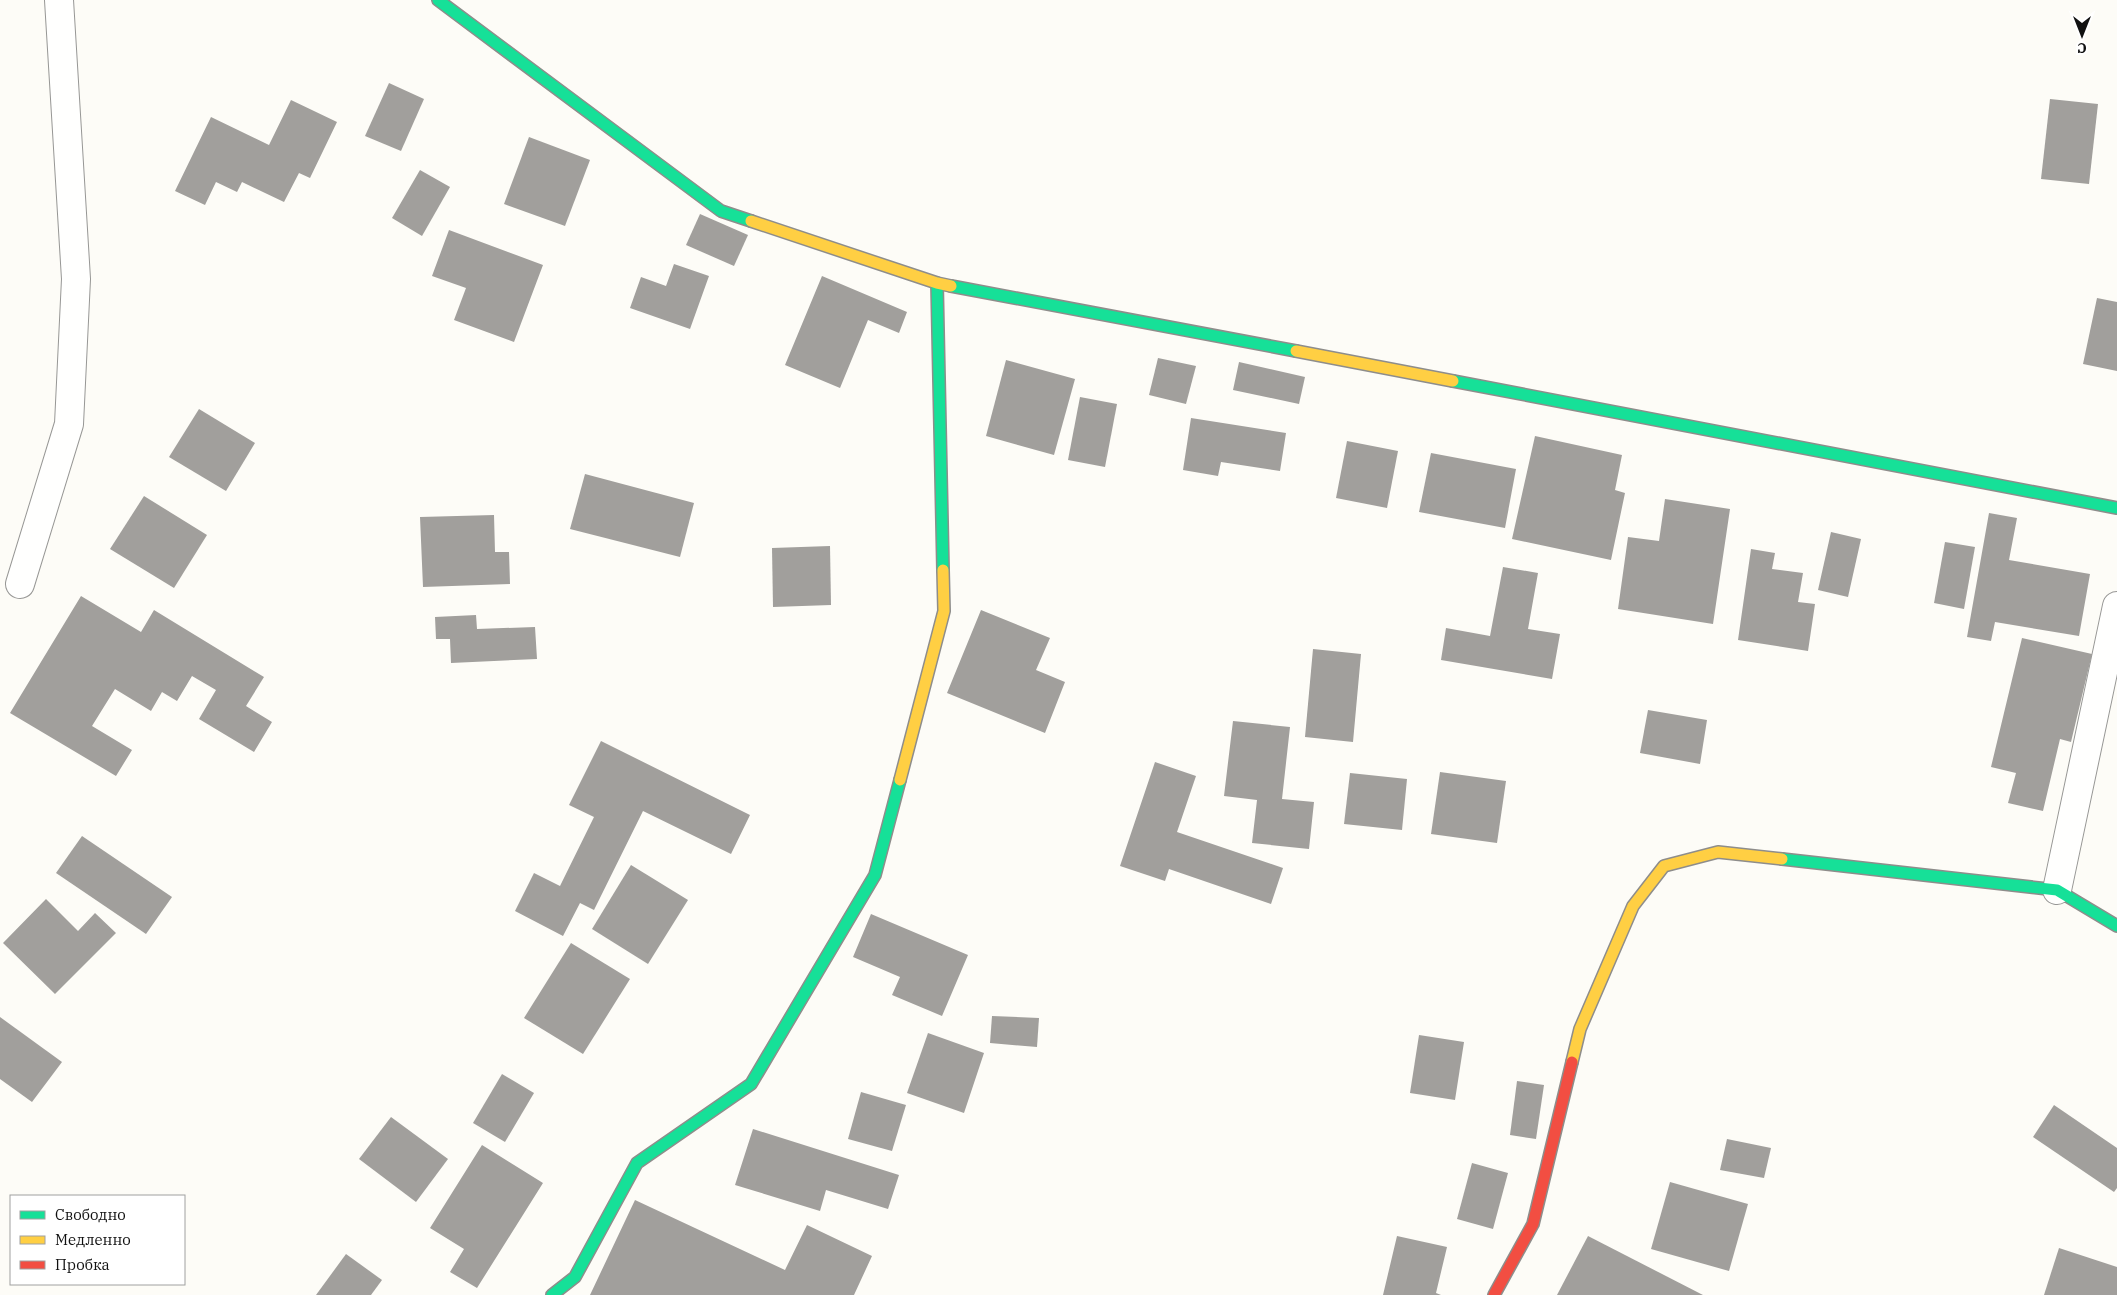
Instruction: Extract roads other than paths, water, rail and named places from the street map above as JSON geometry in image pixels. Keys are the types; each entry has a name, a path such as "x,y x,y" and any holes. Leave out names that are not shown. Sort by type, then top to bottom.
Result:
{"street":[{"path":"20,584 68,424 76,279 59,0"},
{"path":"438,0 721,211 937,283 2117,508"},
{"path":"552,1295 574,1277 637,1163 751,1084 875,874 944,611 937,283"},
{"path":"2057,890 2117,606"},
{"path":"1494,1295 1533,1224 1580,1029 1633,906 1664,866 1718,852 2057,890 2117,926"}]}
